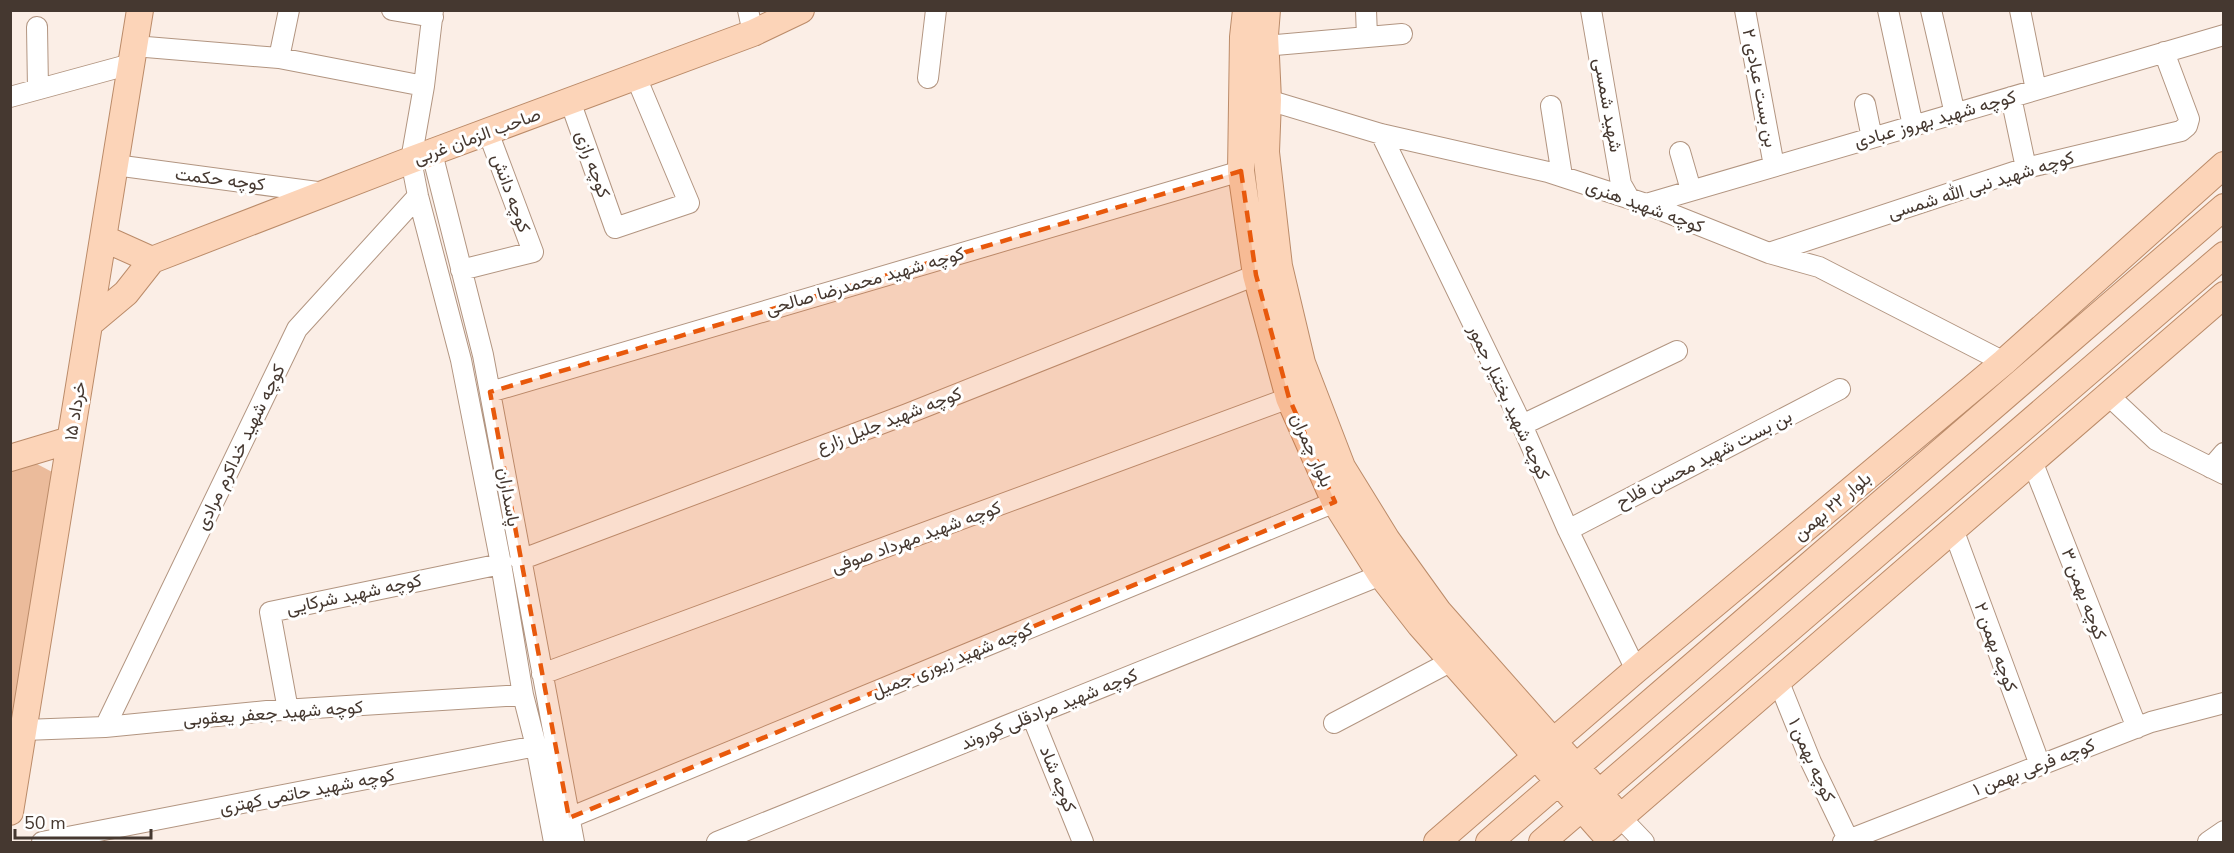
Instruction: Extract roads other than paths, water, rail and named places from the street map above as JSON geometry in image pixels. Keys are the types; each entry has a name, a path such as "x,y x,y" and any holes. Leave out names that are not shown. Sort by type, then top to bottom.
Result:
{"main road":[{"name":"۱۵ خرداد","path":"10,812 140,10"},
{"name":"صاحب الزمان غربی","path":"152,260 636,77 751,22 801,10"},
{"name":"بلوار چمران","path":"1246,10 1243,37 1241,171 1256,275 1289,398 1335,502 1381,575 1452,661 1544,749"},
{"name":"بلوار چمران","path":"1268,10 1265,46 1268,100 1266,152 1280,266 1302,363 1342,467 1387,540 1438,611 1544,749 1590,801 1607,834"},
{"name":"بلوار ۲۲ بهمن","path":"1437,843 1636,670 2004,362 2223,165"},
{"name":"بلوار ۲۲ بهمن","path":"1489,843 2223,207"},
{"path":"89,324 126,293 152,260 103,238"},
{"path":"1542,843 2223,255"},
{"path":"1607,834 1778,680 2223,295"},
{"path":"10,458 70,440"}],"street":[{"path":"279,58 289,10"},
{"path":"392,10 433,14 424,86 421,157"},
{"path":"928,78 936,10"},
{"path":"1366,10 1367,37"},
{"name":"شهید شمسی","path":"1591,10 1621,184 1638,201"},
{"name":"بن بست عبادی ۲","path":"1745,10 1774,166"},
{"path":"1888,10 1912,126"},
{"path":"1931,10 1955,114"},
{"path":"2020,10 2036,90"},
{"path":"37,27 38,89"},
{"path":"1265,46 1402,34"},
{"name":"کوچه شهید بهروز عبادی","path":"1638,201 1691,190 2223,35"},
{"name":"کوچه شهید نبی الله شمسی","path":"1769,253 2026,168 2181,131 2187,126 2189,119 2164,52"},
{"path":"10,97 133,55 279,58 424,86"},
{"name":"کوچه رازی","path":"570,101 615,228 689,203 636,77"},
{"path":"2011,97 2026,168"},
{"name":"کوچه شهید هنری","path":"1268,100 1381,134 1562,176 1638,201 1769,253 1819,267 2004,362"},
{"path":"1865,104 1872,138"},
{"path":"1551,106 1562,176"},
{"name":"کوچه دانش","path":"461,270 533,252 488,132"},
{"name":"کوچه شهید بختیار جمور","path":"1381,134 1522,425 1568,530 1636,670"},
{"path":"1680,152 1691,190"},
{"name":"پاسداران","path":"421,157 418,196 511,562 542,674 574,843"},
{"name":"پاسداران","path":"421,157 461,270 490,392 511,562 523,695 536,746 554,843"},
{"name":"کوچه حکمت","path":"115,165 325,193"},
{"name":"کوچه شهید محمدرضا صالحی","path":"490,392 1241,171"},
{"name":"کوچه شهید خداکرم مرادی","path":"105,727 297,329 418,196"},
{"name":"کوچه شهید جلیل زارع","path":"511,562 907,414 1256,275"},
{"path":"1522,425 1677,351"},
{"name":"بن بست شهید محسن فلاح","path":"1568,530 1840,389"},
{"path":"2108,395 2156,440 2219,465"},
{"name":"کوچه شهید مهرداد صوفی","path":"542,674 1289,398"},
{"name":"کوچه بهمن ۳","path":"2032,461 2137,728"},
{"name":"کوچه شهید زیوری جمیل","path":"569,818 1335,502"},
{"name":"کوچه بهمن ۲","path":"1953,529 2040,765"},
{"name":"کوچه شهید شرکایی","path":"288,710 270,612 511,562"},
{"name":"کوچه شهید مرادقلی کوروند","path":"717,843 1381,575"},
{"path":"1334,723 1452,661"},
{"name":"کوچه بهمن ۱","path":"1778,680 1845,841"},
{"name":"کوچه شهید جعفر یعقوبی","path":"24,730 105,727 288,710 523,695"},
{"name":"کوچه فرعی بهمن ۱","path":"1845,841 2137,728 2223,703"},
{"name":"کوچه شاد","path":"1032,716 1083,843"},
{"name":"کوچه شهید حاتمی کهتری","path":"42,843 536,746"},
{"path":"2208,843 2223,831"},
{"path":"1607,834 1644,843"}]}
